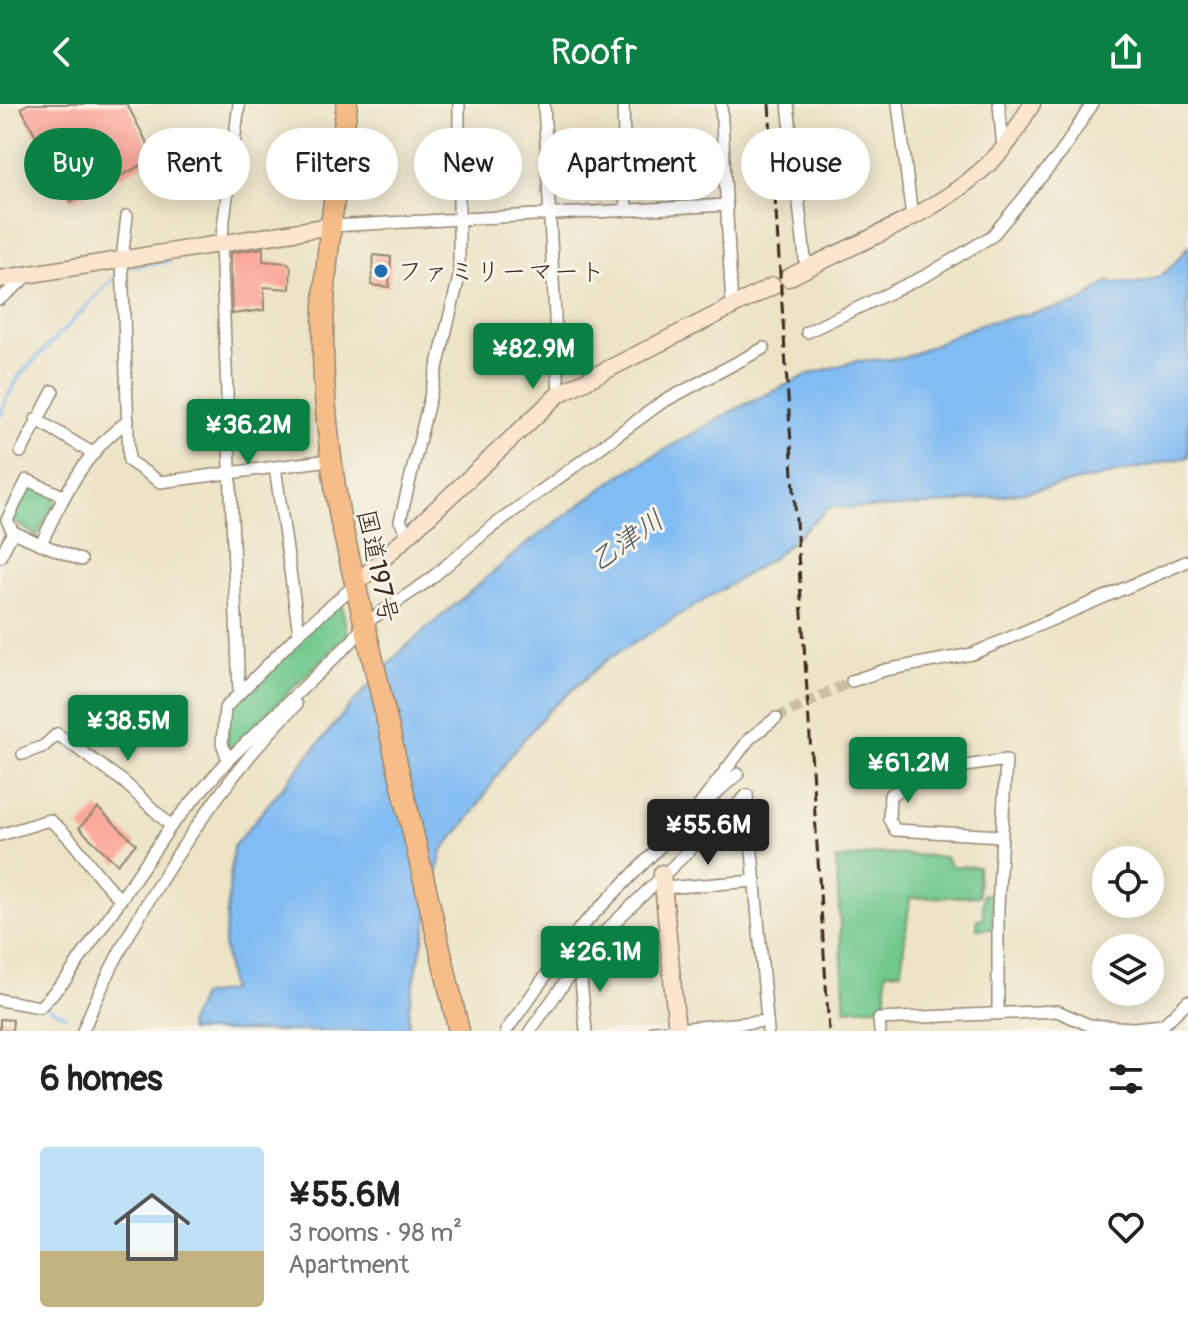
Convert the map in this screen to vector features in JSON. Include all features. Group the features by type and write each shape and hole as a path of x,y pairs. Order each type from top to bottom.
{"highway":[{"name":"国道197号","path":"347,104 331,226 323,339 330,460 355,585 459,1031"}],"street":[{"path":"239,104 221,243 239,692"},
{"path":"408,534 400,521 459,277 459,104"},
{"path":"544,104 559,394"},
{"path":"623,104 626,210"},
{"path":"721,104 732,308"},
{"path":"788,104 806,268"},
{"path":"898,104 912,217"},
{"path":"999,104 1003,149"},
{"path":"228,760 222,743 225,708 239,692 559,394 912,217 966,183 1003,149 1032,104"},
{"path":"807,332 917,280 992,236 1061,153 1092,104"},
{"path":"0,279 331,226 727,205"},
{"path":"127,216 122,259 129,461 160,482 330,460"},
{"path":"0,299 31,274"},
{"path":"0,1000 40,1007 65,981 171,826 228,760 353,640 364,624 428,581 489,529 661,403 764,348"},
{"path":"21,452 53,391"},
{"path":"36,419 94,454"},
{"path":"41,544 63,496 105,437 128,421"},
{"path":"275,467 299,633"},
{"path":"63,496 27,480 7,520 13,532 81,560"},
{"path":"1,553 13,532"},
{"path":"852,681 885,670 985,649 1188,561"},
{"path":"83,1031 115,958 163,881 220,796 304,697 316,677"},
{"path":"695,811 734,756 776,718"},
{"path":"23,754 44,746 57,734 124,782 171,826"},
{"path":"998,1014 1006,760 938,770 890,795 889,819 895,830 1002,836"},
{"path":"506,1031 579,929 695,811 738,774"},
{"path":"530,1031 579,960 663,881 747,795 768,1026 654,1031"},
{"path":"0,835 49,820 85,856 104,885 121,899"},
{"path":"663,881 755,881"},
{"path":"663,881 677,1030"},
{"path":"579,960 586,1031"},
{"path":"880,1031 879,1019 1057,1011 1089,1025 1133,1028 1163,1025 1188,1001"}],"green space":[{"path":"28,487 55,497 56,502 37,536 11,520"},
{"path":"341,598 347,635 228,752 227,708"},
{"path":"882,853 945,857 952,866 978,867 979,896 910,898 901,971 886,972 886,1006 845,1009 836,860"},
{"path":"983,894 993,894 993,929 977,929 977,919 983,919"}],"water":[{"name":"乙津川","path":"1188,246 1188,457 1055,486 965,501 875,508 830,507 773,558 608,659 547,712 510,756 471,816 442,851 409,1006 408,1031 189,1031 188,1025 201,996 230,990 224,946 233,847 349,707 403,649 520,549 619,476 732,411 809,374 857,361 904,358 980,324 1079,303 1108,282 1134,283 1154,279 1171,267"}],"building":[{"path":"28,104 127,104 139,128 138,167 122,175 122,128 32,128 21,108"},
{"path":"263,248 263,261 288,263 291,268 290,289 264,287 264,310 232,314 230,253"},
{"name":"ファミリーマート","path":"374,255 391,257 389,287 371,285"},
{"path":"98,808 136,844 117,864 79,828"},
{"path":"0,1019 13,1020 12,1031 0,1031"}],"waterway":[{"path":"131,267 169,261"},
{"path":"8,396 20,375 117,275"},
{"path":"0,416 6,399"},
{"path":"48,1008 65,1015"},
{"path":"96,1027 105,1031"}],"tunnel":[{"path":"776,718 852,681"}],"railway":[{"path":"769,104 829,1031"}],"place":[{"name":"ファミリーマート","path":"381,271"}]}
